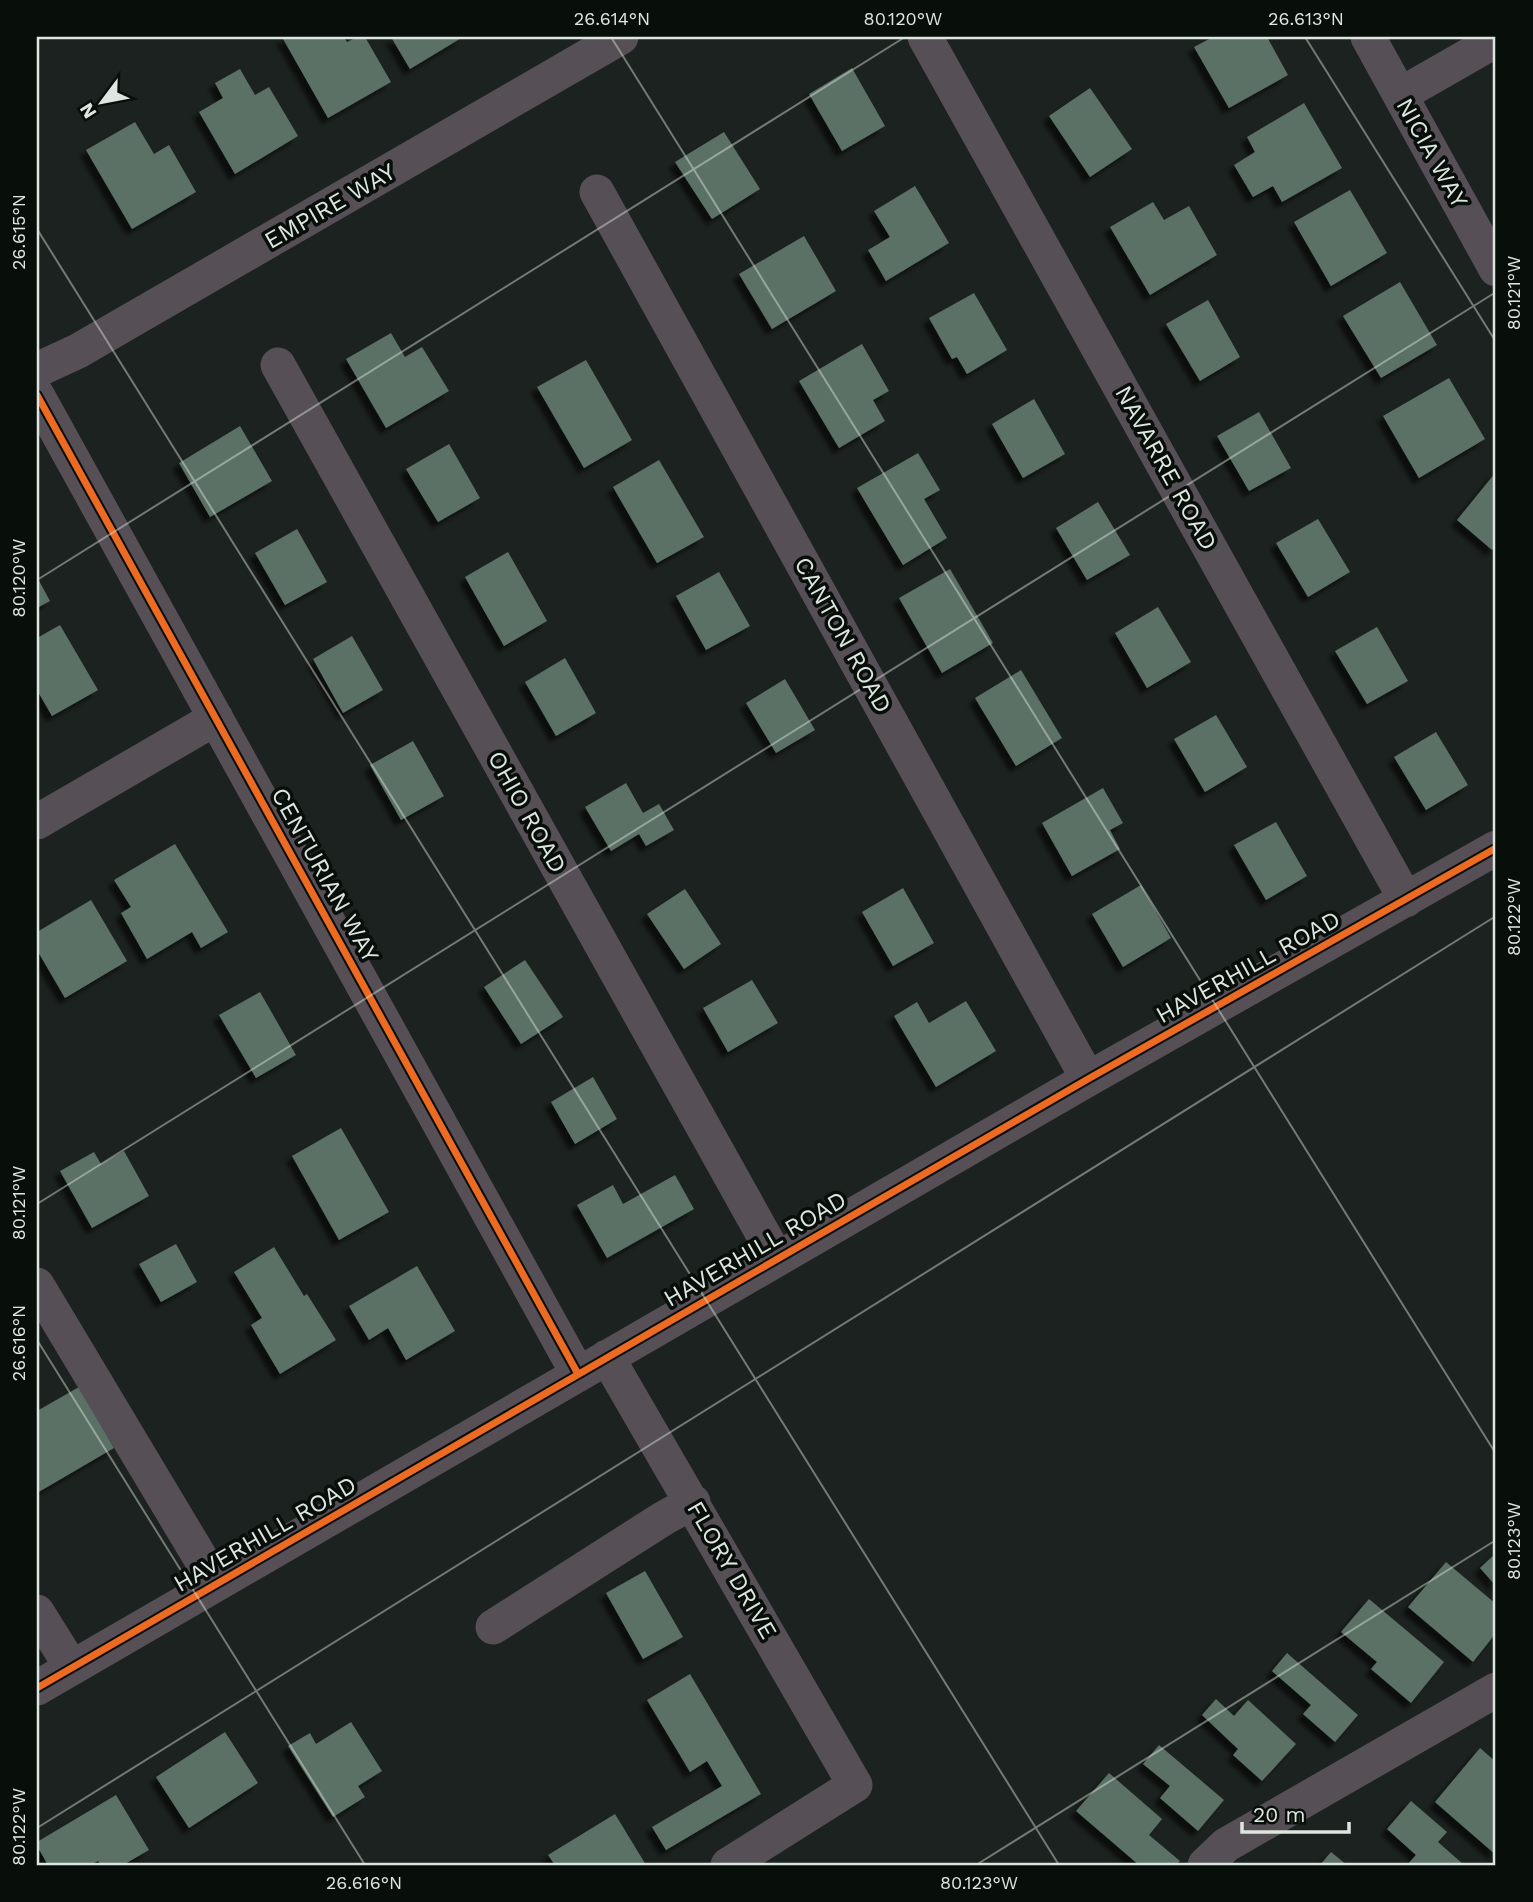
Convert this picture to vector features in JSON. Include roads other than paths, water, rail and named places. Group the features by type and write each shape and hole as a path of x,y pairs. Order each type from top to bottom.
{"street":[{"name":"EMPIRE WAY","path":"37,370 78,351 621,37"},
{"name":"NAVARRE ROAD","path":"925,37 1406,900"},
{"name":"NICIA WAY","path":"1368,37 1496,269"},
{"path":"1400,95 1496,40"},
{"name":"CANTON ROAD","path":"597,192 1088,1079"},
{"name":"OHIO ROAD","path":"278,365 777,1259"},
{"name":"CENTURIAN WAY","path":"37,395 216,718 593,1365"},
{"path":"37,822 216,718"},
{"name":"HAVERHILL ROAD","path":"37,1688 1088,1079 1496,848"},
{"path":"37,1285 216,1584"},
{"name":"FLORY DRIVE","path":"593,1365 694,1502 855,1785 728,1865"},
{"path":"494,1627 664,1518 694,1502"},
{"path":"37,1612 72,1668"},
{"path":"1205,1865 1226,1845 1496,1690"}]}
